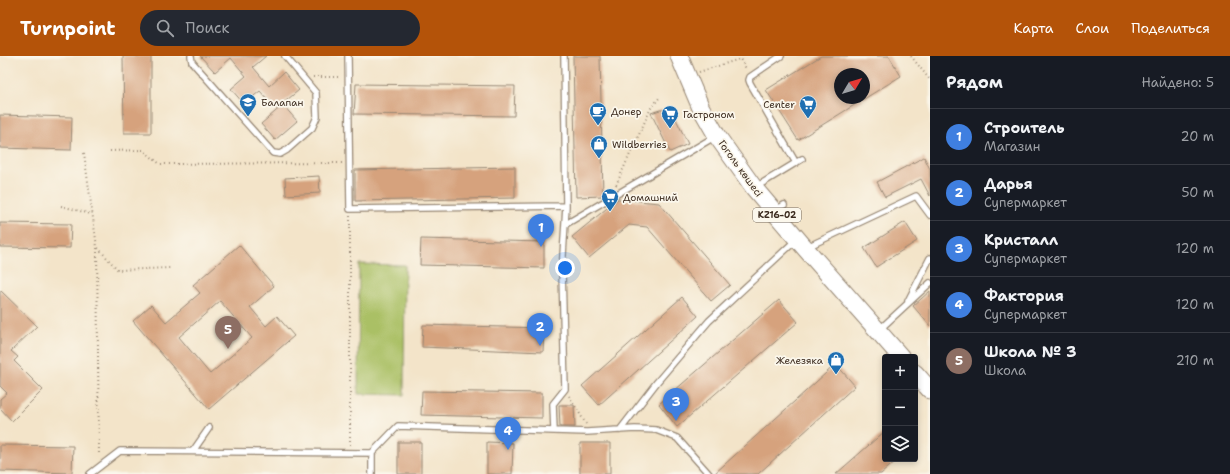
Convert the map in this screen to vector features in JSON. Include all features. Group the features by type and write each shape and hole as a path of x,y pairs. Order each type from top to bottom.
{"main road":[{"name":"Гоголь көшесі","path":"680,56 701,108 717,136 754,188 779,208 801,244 898,354"},
{"path":"918,376 930,390"}],"lane":[{"path":"191,56 192,62 272,153 280,154 287,150 312,128 317,117 316,93 285,56"},
{"path":"348,56 350,209 566,206"},
{"path":"554,431 553,404 565,389 562,272 566,224 564,56"},
{"path":"781,56 750,77 749,80 796,163"},
{"path":"566,224 717,136"},
{"path":"754,188 802,159"},
{"path":"620,430 657,382 709,322 801,244 916,196 930,215"},
{"path":"906,305 930,258"},
{"path":"878,331 930,283"},
{"path":"372,474 372,453 398,426 587,432 635,429 656,430 676,438 709,474"},
{"path":"193,452 208,428"},
{"path":"90,474 120,451 372,453"}],"path":[{"path":"911,56 930,80"},
{"path":"694,74 740,59 750,77"},
{"path":"303,77 348,77"},
{"path":"610,199 651,108 660,97"},
{"path":"110,151 143,150 160,164 349,163"},
{"path":"84,153 97,247 99,467"},
{"path":"62,206 92,214"},
{"path":"350,209 350,453"},
{"path":"97,247 118,270 170,268"},
{"path":"565,389 586,423 587,432"}],"green space":[{"path":"359,264 405,265 404,395 358,394"}],"building":[{"path":"123,56 151,56 151,133 124,133"},
{"path":"200,56 266,56 253,67 269,86 284,72 299,90 276,109 260,91 244,104 231,89 246,76 231,58 215,72"},
{"path":"573,56 600,56 603,196 576,197"},
{"name":"Center","path":"821,56 889,56 901,76 870,95 870,68 834,68 834,104 856,104 798,140 766,90"},
{"path":"356,84 515,86 514,116 354,114"},
{"path":"283,105 297,121 275,140 261,124"},
{"name":"Гастроном","path":"665,110 674,115 688,144 670,152 651,113"},
{"path":"0,115 72,117 71,150 0,148"},
{"path":"924,157 930,169 930,196 921,179 885,197 877,182"},
{"path":"515,167 515,198 355,201 355,170"},
{"path":"319,176 320,193 286,195 285,178"},
{"path":"618,199 659,203 730,285 711,301 647,227 629,225 589,258 572,237"},
{"path":"905,222 917,241 876,267 864,248"},
{"path":"0,223 71,224 70,248 0,247"},
{"path":"421,239 544,242 544,268 420,265"},
{"path":"239,245 274,286 250,307 266,326 277,316 294,336 209,409 133,321 151,305 166,322 200,293 193,285","holes":["220,301 252,338 210,374 179,337"]},
{"path":"0,290 37,326 11,351 18,357 14,361 43,390 12,421 0,408 0,399 7,393 0,386"},
{"path":"930,291 930,326 913,306"},
{"path":"682,297 698,316 599,405 582,386"},
{"path":"779,300 798,322 677,427 659,404"},
{"path":"423,325 544,328 543,352 422,347"},
{"path":"836,364 855,386 758,474 714,474"},
{"path":"422,391 542,393 542,418 421,415"},
{"path":"559,405 574,405 575,427 560,427"},
{"path":"882,434 882,462 895,462 881,474 836,474"},
{"path":"398,442 421,442 421,474 398,474"},
{"path":"487,442 513,443 512,474 487,474"},
{"path":"580,443 610,443 610,474 580,474"},
{"path":"0,445 73,446 72,473 0,471"}],"place":[{"name":"Балапан","path":"248,117"},
{"name":"Center","path":"808,119"},
{"name":"Донер","path":"598,126"},
{"name":"Гастроном","path":"670,129"},
{"name":"Wildberries","path":"599,159"},
{"name":"Домашний","path":"610,212"},
{"name":"Строитель","path":"541,247"},
{"name":"Дарья","path":"540,346"},
{"name":"Школа № 3","path":"228,349"},
{"name":"Железяка","path":"836,375"},
{"name":"Кристалл","path":"676,421"},
{"name":"Фактория","path":"508,450"}]}
